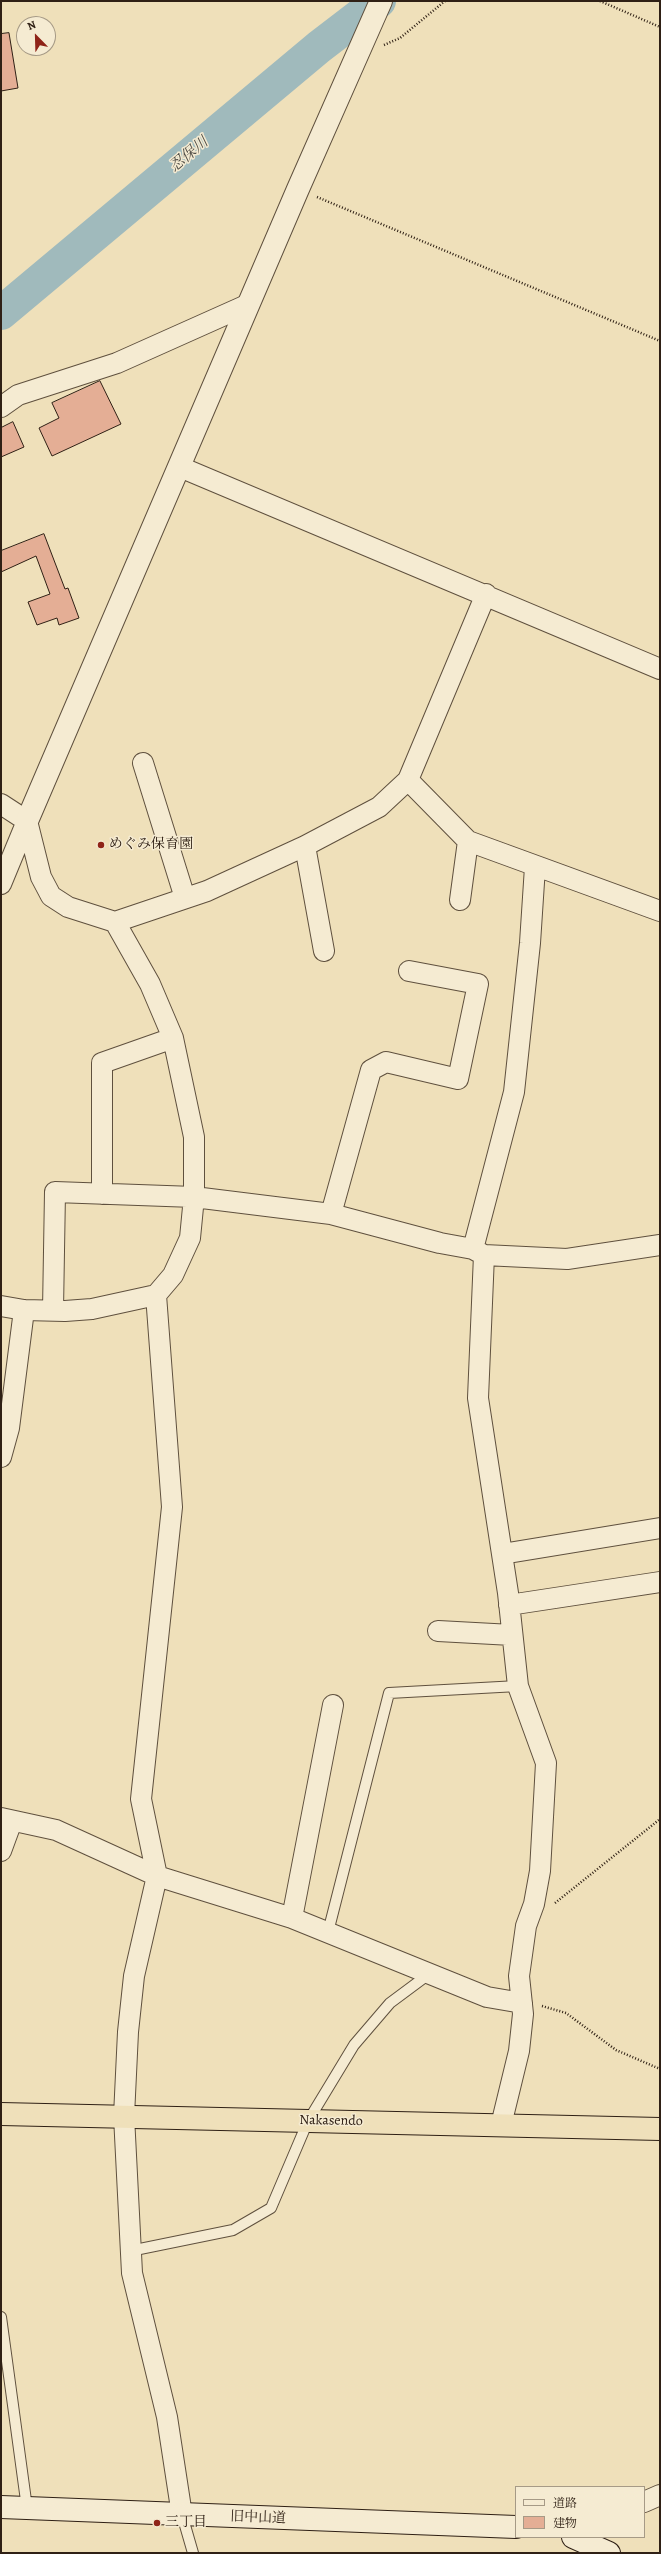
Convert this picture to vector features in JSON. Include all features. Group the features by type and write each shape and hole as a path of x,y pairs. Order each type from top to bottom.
{"highway":[{"name":"Nakasendo","path":"1,2114 660,2129"}],"street":[{"path":"1,884 27,820 180,467 298,189 381,1"},
{"path":"1,407 18,395 117,362 249,304"},
{"path":"180,467 486,594 660,669"},
{"path":"1,804 27,820 41,877 51,896 68,908 115,922 207,891 305,846 379,807 408,780 486,594"},
{"path":"143,763 185,898"},
{"path":"408,780 468,842 660,911"},
{"path":"460,900 468,842"},
{"path":"305,846 324,951"},
{"path":"501,2125 519,2051 522,2003 519,1976 526,1926 534,1904 540,1871 546,1763 518,1686 502,1554 478,1398 479,1252 514,1092 530,943 535,867"},
{"path":"1,1306 24,1310 65,1311 92,1309 156,1295 173,1275 190,1238 194,1198 194,1137 173,1038 150,984 115,922"},
{"path":"331,1214 371,1070 386,1062 458,1079 478,984 409,971"},
{"path":"102,1194 102,1063 173,1038"},
{"path":"53,1310 55,1192 194,1198 331,1214 479,1252 567,1258 660,1245"},
{"path":"156,1295 172,1507 141,1799 157,1876 134,1976 128,2032 124,2116 132,2273 167,2417 182,2515"},
{"path":"1,1456 9,1428 24,1310"},
{"path":"502,1554 660,1528"},
{"path":"509,1605 660,1582"},
{"path":"438,1631 512,1634"},
{"path":"292,1918 333,1705"},
{"path":"1,1851 6,1819 56,1830 157,1876 292,1918 487,1997 522,2003"},
{"path":"645,2502 660,2495"},
{"name":"旧中山道","path":"1,2507 182,2515 515,2526"},
{"path":"576,2538 604,2546"}],"lane":[{"path":"328,1932 389,1694 518,1686"},
{"path":"130,2251 233,2230 271,2208 308,2121 354,2045 390,2004 429,1974"},
{"path":"1,2317 27,2508"},
{"path":"182,2515 193,2553"}],"path":[{"path":"358,56 400,38 445,1"},
{"path":"600,1 660,27"},
{"path":"298,189 660,341"},
{"path":"550,1907 660,1819"},
{"path":"522,2003 538,2004 566,2013 616,2050 660,2069"}],"building":[{"path":"9,33 18,88 1,91 1,34"},
{"path":"100,381 121,424 52,456 39,428 59,418 52,403"},
{"path":"13,422 24,447 1,457 1,428"},
{"path":"44,534 65,589 68,588 79,618 59,625 57,618 37,625 28,602 50,594 36,556 1,572 1,551"}],"waterway":[{"name":"忍保川","path":"1,313 319,47 379,1"}],"place":[{"name":"めぐみ保育園","path":"101,845"},
{"name":"三丁目","path":"157,2523"}]}
